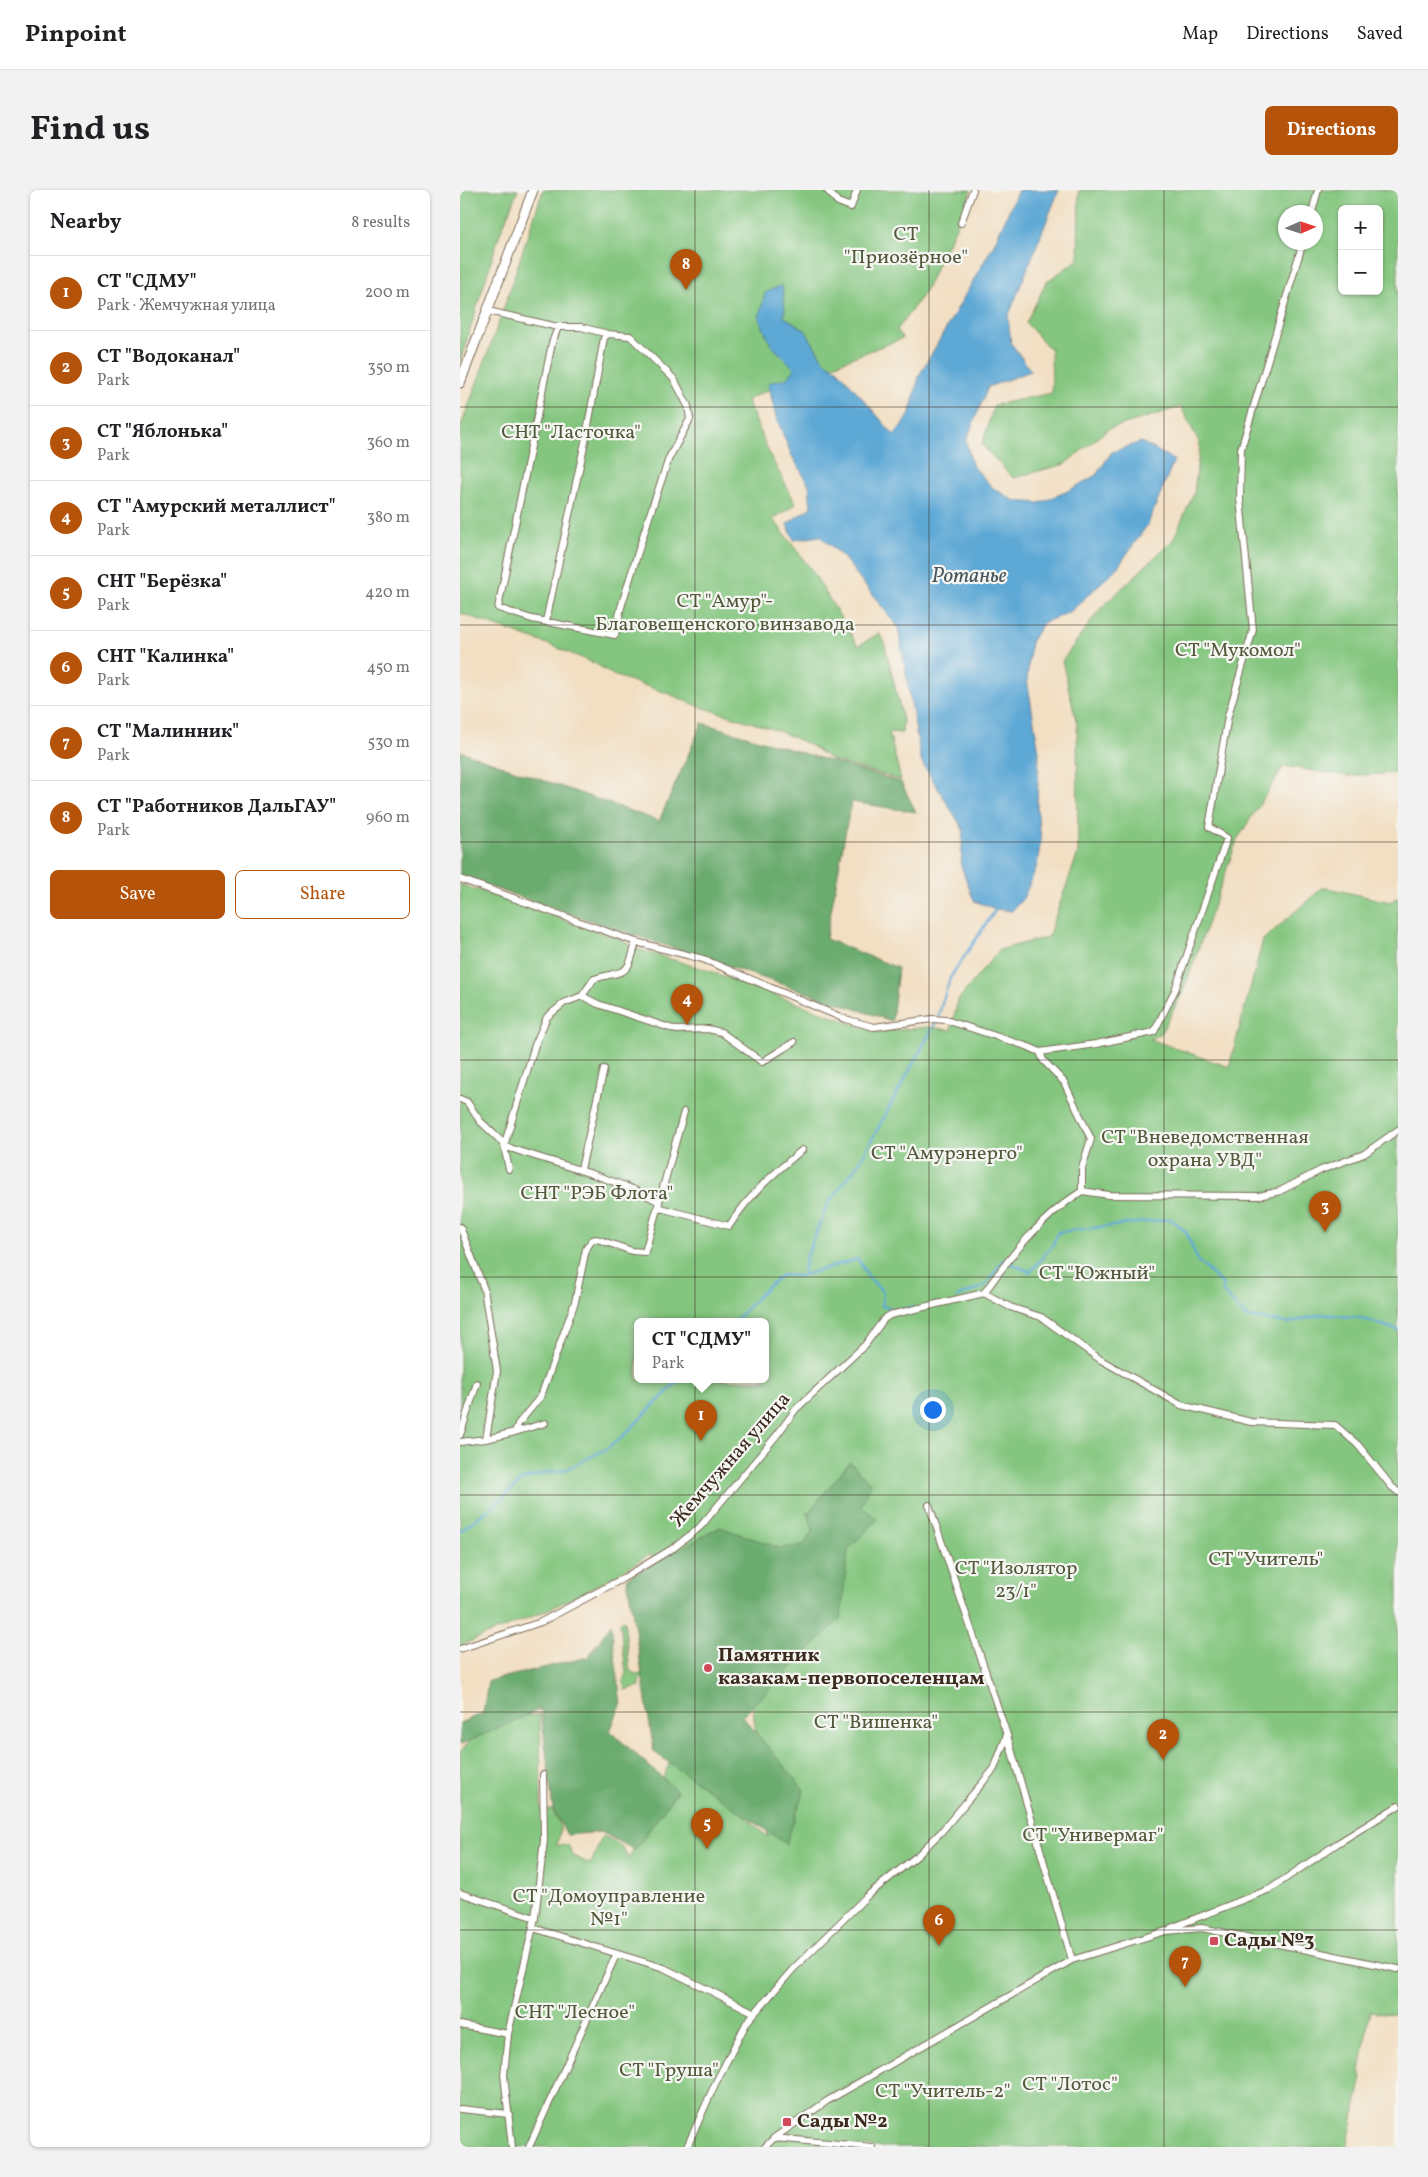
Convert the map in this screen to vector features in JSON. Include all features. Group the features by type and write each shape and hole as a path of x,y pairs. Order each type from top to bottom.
{"street":[{"path":"460,384 533,190"},
{"path":"827,190 838,202 851,207 857,190"},
{"path":"961,223 973,190"},
{"path":"1314,205 1318,190"},
{"path":"460,879 636,942 703,959 846,1019 874,1027 932,1018 981,1030 1040,1052 1096,1044 1154,1032 1175,990 1227,838 1209,827 1228,716 1253,630 1240,499 1241,448 1301,250"},
{"path":"488,311 558,327 581,327 608,334 630,336 674,379 688,406 690,419 670,458 649,517 621,607 615,635 546,621 498,608 552,343 558,327"},
{"path":"546,621 604,338 608,334"},
{"path":"504,1146 535,1045 547,1017 564,1003 582,996 594,979 624,972 630,965 636,942"},
{"path":"582,996 598,1004 676,1030 708,1029 721,1032 762,1062 794,1042"},
{"path":"1040,1052 1043,1060 1064,1082 1091,1139 1082,1168 1082,1191"},
{"path":"581,1169 604,1069"},
{"path":"460,1099 467,1102 480,1121 501,1140 509,1169"},
{"path":"515,1432 518,1424 541,1396 575,1302 586,1249 592,1240 597,1239 632,1251 645,1252 684,1112"},
{"path":"1398,1130 1364,1154 1321,1170 1280,1191 1259,1196 1109,1195 1082,1191 1052,1211 1032,1230 984,1293 1010,1306 1041,1317 1101,1360 1181,1406 1251,1422 1335,1425 1358,1445 1398,1492"},
{"path":"504,1146 581,1169 631,1188 658,1202 660,1208 729,1226 745,1202 765,1181 802,1150"},
{"path":"460,1228 484,1289 497,1371 486,1439"},
{"name":"Жемчужная улица","path":"460,1649 541,1622 622,1579 675,1547 700,1527 796,1409 865,1345 884,1319 890,1315 984,1293"},
{"path":"460,1435 477,1383"},
{"path":"460,1442 486,1439 545,1423"},
{"path":"929,1505 1008,1735 1072,1960"},
{"path":"687,2147 715,2084 747,2022 793,1969 868,1895 917,1856 941,1832 994,1769 1008,1735"},
{"path":"512,2147 504,2075 508,2034 535,1918 544,1840 543,1775"},
{"path":"765,2147 774,2138 827,2102 1072,1960 1166,1930 1270,1889 1338,1843 1398,1806"},
{"path":"460,1893 535,1918"},
{"path":"533,1928 616,1955 664,1968 755,2013"},
{"path":"1166,1930 1202,1928 1398,1969"},
{"path":"529,2147 616,1955"},
{"path":"460,2025 508,2034"},
{"path":"460,2109 509,2114"},
{"path":"774,2138 872,2147"}],"green space":[{"path":"460,190 518,190 499,236 460,362"},
{"path":"543,190 971,190 966,206 924,293 897,330 903,338 747,400 770,455 796,504 773,519 813,572 858,646 879,633 884,642 903,720 902,733 889,732 901,780 832,760 808,744 779,731 698,706 667,693 613,675 596,664 553,646 460,613 460,429 500,319"},
{"path":"1079,190 1398,190 1398,773 1348,776 1284,766 1237,840 1183,992 1161,1033 1150,1039 1229,1067 1263,940 1323,887 1390,902 1398,897 1398,2015 1370,2011 1360,2071 1362,2077 1347,2147 460,2147 460,1752 490,1721 540,1714 541,1810 552,1810 559,1823 560,1834 556,1845 568,1845 573,1856 591,1864 602,1836 618,1844 629,1859 674,1752 768,1837 753,1709 650,1554 604,1582 572,1598 460,1646 460,884 620,939 637,949 707,970 875,1032 928,1027 951,1030 958,1000 999,950 1048,937 1078,853 1077,724 1062,661 1100,609 1173,540 1194,493 1200,444 1181,407 1108,429 1065,464 1013,478 982,445 994,405 1052,393 1051,350 1026,323 1047,281 1078,260"},
{"path":"702,723 901,782 916,812 851,802 826,939 898,968 892,1021 460,877 460,751 659,821"},
{"path":"850,1462 871,1484 861,1507 878,1519 848,1550 841,1618 742,1716 804,1790 786,1844 654,1752 627,1578 720,1527 779,1548 804,1545 813,1530 808,1513"},
{"path":"624,1620 630,1671 638,1675 684,1651 684,1656 639,1679 640,1686 625,1690 623,1681 626,1673 620,1622"},
{"path":"611,1624 621,1704 610,1731 677,1791 635,1850 601,1832 567,1835 553,1810 541,1709 460,1745 460,1723 483,1713 488,1681 588,1657"}],"water":[{"name":"Ротанье","path":"1018,190 1059,190 1008,317 1011,343 1031,371 988,387 966,441 972,465 993,488 1015,501 1040,503 1070,490 1096,475 1112,452 1141,442 1174,460 1148,524 1117,568 1070,612 1043,623 1031,642 1027,679 1039,752 1037,808 1041,839 1037,866 1024,897 1012,911 996,909 974,901 961,866 963,829 921,761 898,627 843,557 820,536 794,540 787,524 811,507 809,485 791,454 776,417 768,383 788,378 795,369 771,345 759,318 765,293 782,285 785,310 783,316 805,330 823,360 838,370 894,435 909,416 919,376 994,244"}],"waterway":[{"path":"803,1274 806,1258 827,1205 859,1163 937,1020 950,978 996,909"},
{"path":"957,1297 985,1286 1003,1260 1030,1272 1052,1246 1058,1232 1171,1219 1186,1232 1198,1261 1223,1285 1223,1292 1246,1317 1289,1323 1322,1314 1360,1318 1398,1330"},
{"path":"738,1318 767,1287 782,1275 800,1276 858,1259 869,1278 883,1292 882,1306 898,1310 912,1307"},
{"path":"460,1531 497,1503 522,1480 545,1473 565,1470 606,1449 622,1437 676,1383"}],"place":[{"name":"СТ \"Работников ДальГАУ\"","path":"686,290"},
{"name":"СТ \"Амурский металлист\"","path":"687,1025"},
{"name":"СТ \"Яблонька\"","path":"1325,1232"},
{"name":"СТ \"СДМУ\"","path":"701,1441"},
{"name":"Памятник казакам-первопоселенцам","path":"708,1668"},
{"name":"СТ \"Водоканал\"","path":"1163,1760"},
{"name":"СНТ \"Берёзка\"","path":"707,1849"},
{"name":"Сады №3","path":"1214,1941"},
{"name":"СНТ \"Калинка\"","path":"939,1946"},
{"name":"СТ \"Малинник\"","path":"1185,1987"},
{"name":"Сады №2","path":"787,2122"}],"park label":[{"name":"СТ \"Приозёрное\"","path":"906,246"},
{"name":"СНТ \"Ласточка\"","path":"571,433"},
{"name":"СТ \"Амур\"- Благовещенского винзавода","path":"725,614"},
{"name":"СТ \"Мукомол\"","path":"1238,651"},
{"name":"СТ \"Вневедомственная охрана УВД\"","path":"1205,1150"},
{"name":"СТ \"Амурэнерго\"","path":"947,1154"},
{"name":"СНТ \"РЭБ Флота\"","path":"597,1194"},
{"name":"СТ \"Южный\"","path":"1097,1274"},
{"name":"СТ \"Учитель\"","path":"1266,1560"},
{"name":"СТ \"Изолятор 23/1\"","path":"1016,1580"},
{"name":"СТ \"Вишенка\"","path":"876,1723"},
{"name":"СТ \"Универмаг\"","path":"1093,1836"},
{"name":"СТ \"Домоуправление №1\"","path":"609,1908"},
{"name":"СНТ \"Лесное\"","path":"575,2013"},
{"name":"СТ \"Груша\"","path":"669,2071"},
{"name":"СТ \"Лотос\"","path":"1070,2085"},
{"name":"СТ \"Учитель-2\"","path":"943,2092"}]}
